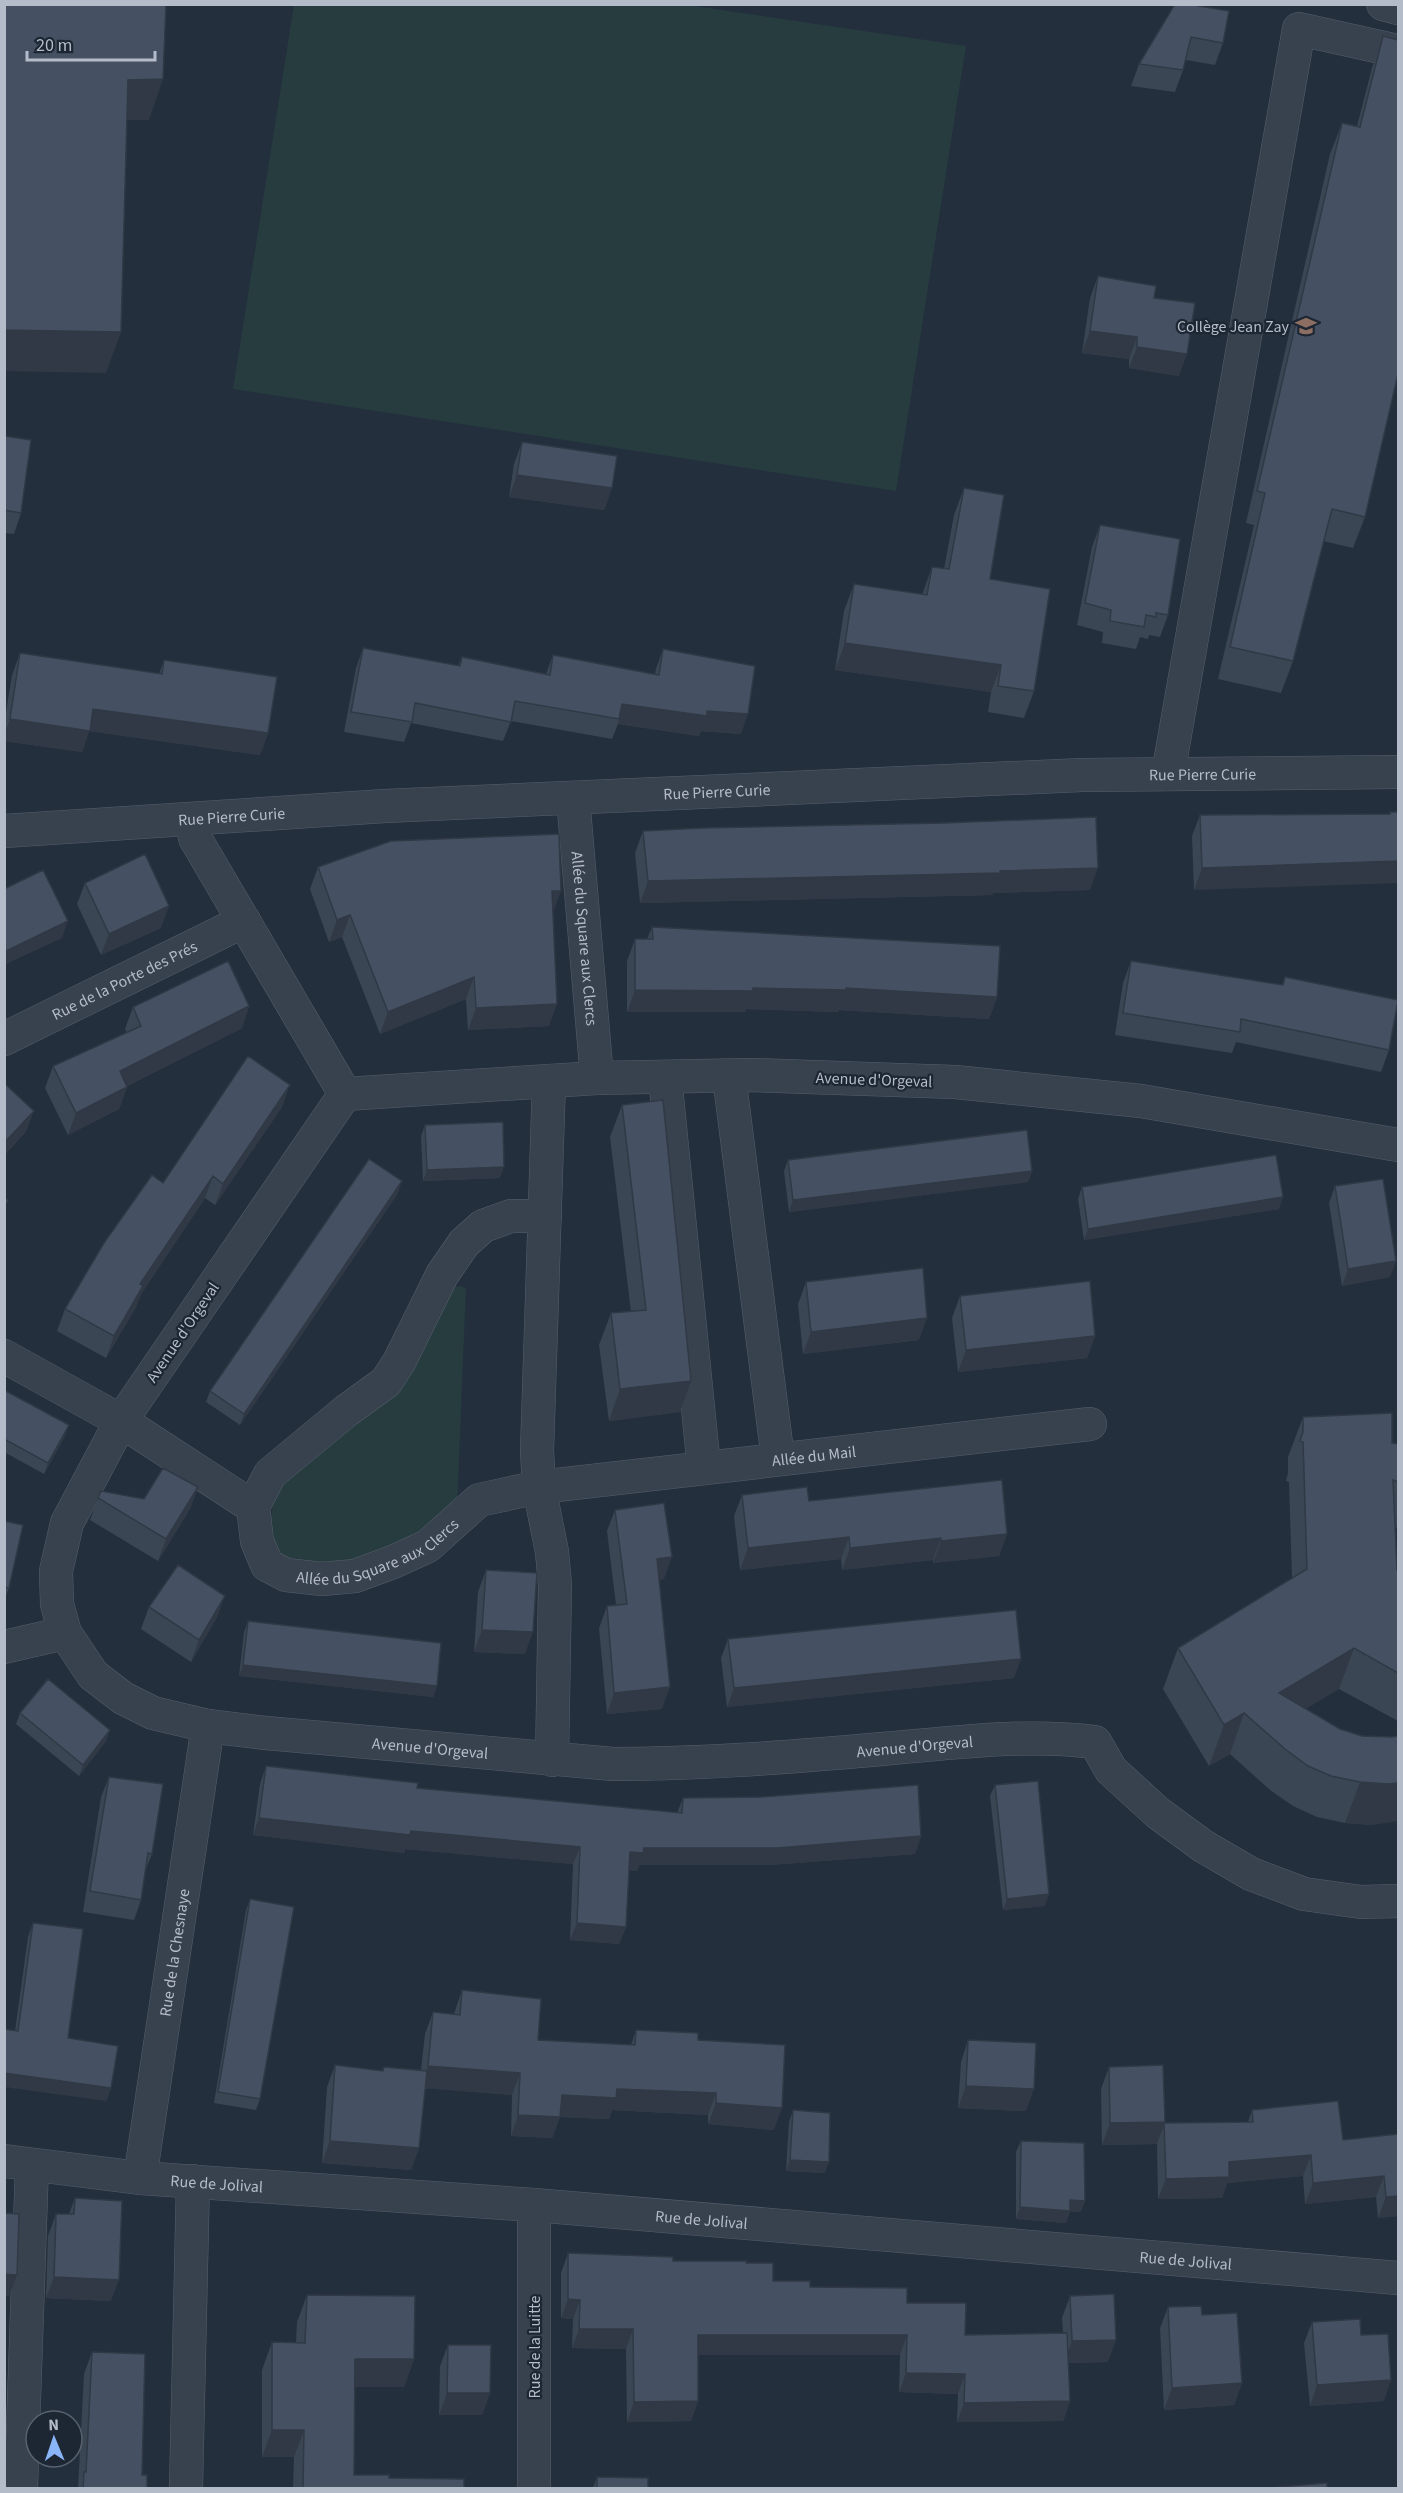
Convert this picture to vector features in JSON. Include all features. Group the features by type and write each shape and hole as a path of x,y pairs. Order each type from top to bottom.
{"street":[{"path":"1383,4 1398,8"},
{"path":"1168,774 1299,29 1398,51"},
{"name":"Rue Pierre Curie","path":"4,831 385,806 1082,775 1398,772"},
{"name":"Allée du Square aux Clercs","path":"573,798 597,1078"},
{"path":"192,819 195,838 345,1094"},
{"name":"Rue de la Porte des Prés","path":"4,1039 244,921"},
{"path":"729,1076 778,1460"},
{"name":"Avenue d'Orgeval","path":"1398,1145 1141,1101 955,1082 729,1076 597,1078 345,1094 121,1421 67,1523 56,1571 57,1605 65,1633 93,1675 123,1698 153,1713 208,1726 613,1764 767,1759 1020,1737 1095,1742 1112,1770 1158,1813 1203,1846 1251,1874 1304,1894 1361,1902 1398,1901"},
{"path":"665,1077 704,1468"},
{"path":"549,1081 537,1451 539,1487 552,1552 555,1585 552,1760"},
{"path":"4,1356 121,1421 253,1507 270,1474 346,1411 386,1382 399,1362 442,1275 464,1243 483,1226 511,1216 545,1216"},
{"name":"Allée du Mail","path":"539,1487 1090,1424"},
{"name":"Allée du Square aux Clercs","path":"253,1507 257,1541 267,1565 286,1575 322,1579 355,1576 393,1562 428,1546 480,1500 539,1487"},
{"path":"4,1647 65,1633"},
{"name":"Rue de la Chesnaye","path":"140,2178 208,1726"},
{"path":"18,2163 21,2488"},
{"name":"Rue de Jolival","path":"18,2163 140,2178 534,2205 1398,2278"},
{"path":"186,2488 193,2181"},
{"name":"Rue de la Luitte","path":"534,2205 534,2488"}],"green space":[{"path":"294,5 688,5 966,46 896,491 233,389"},
{"path":"461,1286 466,1289 457,1507 421,1538 346,1567 281,1564 271,1536 276,1489 452,1287"}],"building":[{"path":"4,4 166,4 163,79 128,80 121,332 4,330"},
{"path":"1175,4 1199,4 1198,6 1229,11 1223,43 1191,37 1183,70 1139,64"},
{"path":"1383,36 1398,40 1398,374 1365,517 1332,509 1293,661 1230,647 1265,493 1257,491 1342,123 1360,127"},
{"path":"1098,276 1156,286 1154,298 1195,303 1187,354 1137,347 1137,337 1090,331"},
{"path":"4,436 31,440 21,513 4,510"},
{"path":"522,442 617,456 612,488 517,475"},
{"path":"964,488 1004,495 990,579 1050,589 1034,691 998,686 1001,665 845,643 854,584 927,595 932,567 949,569"},
{"path":"1100,525 1180,539 1168,615 1156,613 1156,617 1146,615 1144,627 1110,621 1111,610 1085,603"},
{"path":"363,648 460,666 462,657 550,675 553,655 659,675 663,649 755,666 748,714 707,711 707,716 622,704 619,719 515,701 511,722 415,703 412,722 351,712"},
{"path":"20,653 162,674 164,660 277,677 268,733 93,709 90,731 10,719"},
{"path":"1390,812 1398,812 1398,861 1202,868 1200,815 1390,814"},
{"path":"1096,817 1098,868 1000,871 1000,873 648,881 643,831 943,823"},
{"path":"559,834 561,891 552,891 557,1004 476,1008 474,977 388,1012 350,915 337,920 318,867 391,841"},
{"path":"145,854 169,906 109,934 85,883"},
{"path":"43,870 68,921 4,952 4,889"},
{"path":"652,927 1000,946 997,997 846,988 846,990 753,988 753,991 635,990 635,939 653,939"},
{"path":"228,961 249,1006 120,1071 127,1087 76,1113 53,1066 141,1026 133,1007"},
{"path":"1131,961 1283,985 1285,977 1398,1000 1389,1050 1241,1019 1240,1032 1123,1013"},
{"path":"248,1056 290,1085 223,1184 213,1176 140,1284 143,1286 114,1336 65,1309 104,1243 152,1175 163,1183"},
{"path":"4,1083 34,1111 4,1143"},
{"path":"663,1100 691,1381 620,1389 611,1313 646,1310 622,1105"},
{"path":"503,1122 504,1167 427,1170 425,1125"},
{"path":"1027,1130 1032,1171 793,1200 788,1160"},
{"path":"1276,1155 1283,1197 1088,1229 1082,1187"},
{"path":"369,1159 402,1181 244,1414 210,1391"},
{"path":"1383,1179 1396,1261 1348,1269 1335,1186"},
{"path":"923,1268 927,1318 811,1332 806,1282"},
{"path":"1090,1281 1095,1336 966,1350 960,1296"},
{"path":"4,1390 69,1425 48,1463 4,1439"},
{"path":"1392,1413 1392,1443 1398,1444 1398,1482 1393,1480 1398,1571 1398,1673 1354,1648 1279,1693 1340,1729 1362,1736 1398,1736 1398,1783 1387,1784 1360,1782 1331,1776 1308,1766 1244,1713 1224,1725 1178,1648 1307,1569 1303,1442 1300,1441 1303,1432 1303,1417"},
{"path":"163,1468 198,1487 166,1539 98,1498 101,1491 144,1499"},
{"path":"1002,1480 1007,1534 941,1541 941,1538 850,1548 849,1537 748,1548 742,1495 807,1487 809,1501"},
{"path":"664,1503 672,1557 657,1559 670,1687 614,1693 607,1606 627,1604 615,1510"},
{"path":"4,1521 23,1525 9,1588 4,1587"},
{"path":"178,1565 225,1596 199,1640 149,1607"},
{"path":"486,1570 537,1573 533,1632 482,1630"},
{"path":"1016,1610 1021,1659 734,1688 728,1639"},
{"path":"248,1621 441,1643 437,1686 243,1665"},
{"path":"48,1679 110,1730 83,1765 20,1713"},
{"path":"266,1766 418,1783 417,1788 682,1813 683,1798 761,1797 918,1785 921,1836 777,1848 644,1848 643,1853 630,1852 626,1927 577,1923 580,1847 411,1831 410,1835 259,1818"},
{"path":"109,1777 163,1784 152,1854 148,1853 141,1900 90,1891"},
{"path":"1038,1781 1049,1894 1007,1899 995,1785"},
{"path":"250,1899 294,1907 260,2099 218,2092"},
{"path":"33,1923 83,1929 68,2038 118,2046 111,2088 4,2073 4,2029 18,2031"},
{"path":"462,1990 541,1999 538,2040 635,2045 636,2030 698,2033 698,2040 785,2045 782,2108 716,2103 716,2093 617,2089 616,2098 562,2095 560,2117 518,2115 520,2073 428,2066 433,2012 460,2015"},
{"path":"968,2040 1036,2043 1034,2089 966,2086"},
{"path":"335,2065 383,2071 384,2067 427,2071 419,2148 330,2141"},
{"path":"1163,2065 1165,2122 1110,2123 1109,2067"},
{"path":"1338,2101 1343,2140 1398,2134 1398,2196 1386,2197 1384,2176 1313,2183 1311,2155 1229,2162 1229,2177 1166,2179 1164,2123 1253,2122 1252,2110"},
{"path":"793,2110 830,2113 829,2162 790,2160"},
{"path":"1021,2141 1084,2143 1085,2201 1070,2200 1070,2211 1020,2207"},
{"path":"75,2198 122,2201 119,2280 54,2277 56,2214 74,2214"},
{"path":"4,2213 19,2214 17,2275 4,2274"},
{"path":"568,2253 673,2257 673,2261 773,2263 773,2281 810,2281 810,2287 907,2288 907,2303 966,2303 965,2335 1067,2333 1070,2401 964,2403 965,2374 906,2373 907,2335 698,2335 698,2401 634,2402 633,2329 579,2329 580,2300 568,2299"},
{"path":"1114,2294 1116,2340 1072,2341 1070,2296"},
{"path":"307,2295 415,2296 414,2359 355,2359 354,2475 464,2479 464,2488 303,2488 304,2430 272,2430 272,2342 305,2343"},
{"path":"1201,2306 1202,2315 1237,2313 1242,2383 1172,2388 1168,2307"},
{"path":"1360,2319 1361,2335 1388,2334 1391,2380 1317,2385 1312,2322"},
{"path":"448,2345 491,2345 490,2393 447,2393"},
{"path":"92,2352 145,2354 142,2475 147,2475 147,2488 83,2488 84,2472 86,2472"},
{"path":"597,2477 648,2478 648,2488 597,2488"},
{"path":"1327,2483 1327,2488 1267,2488"}],"place":[{"name":"Collège Jean Zay","path":"1306,326"}]}
